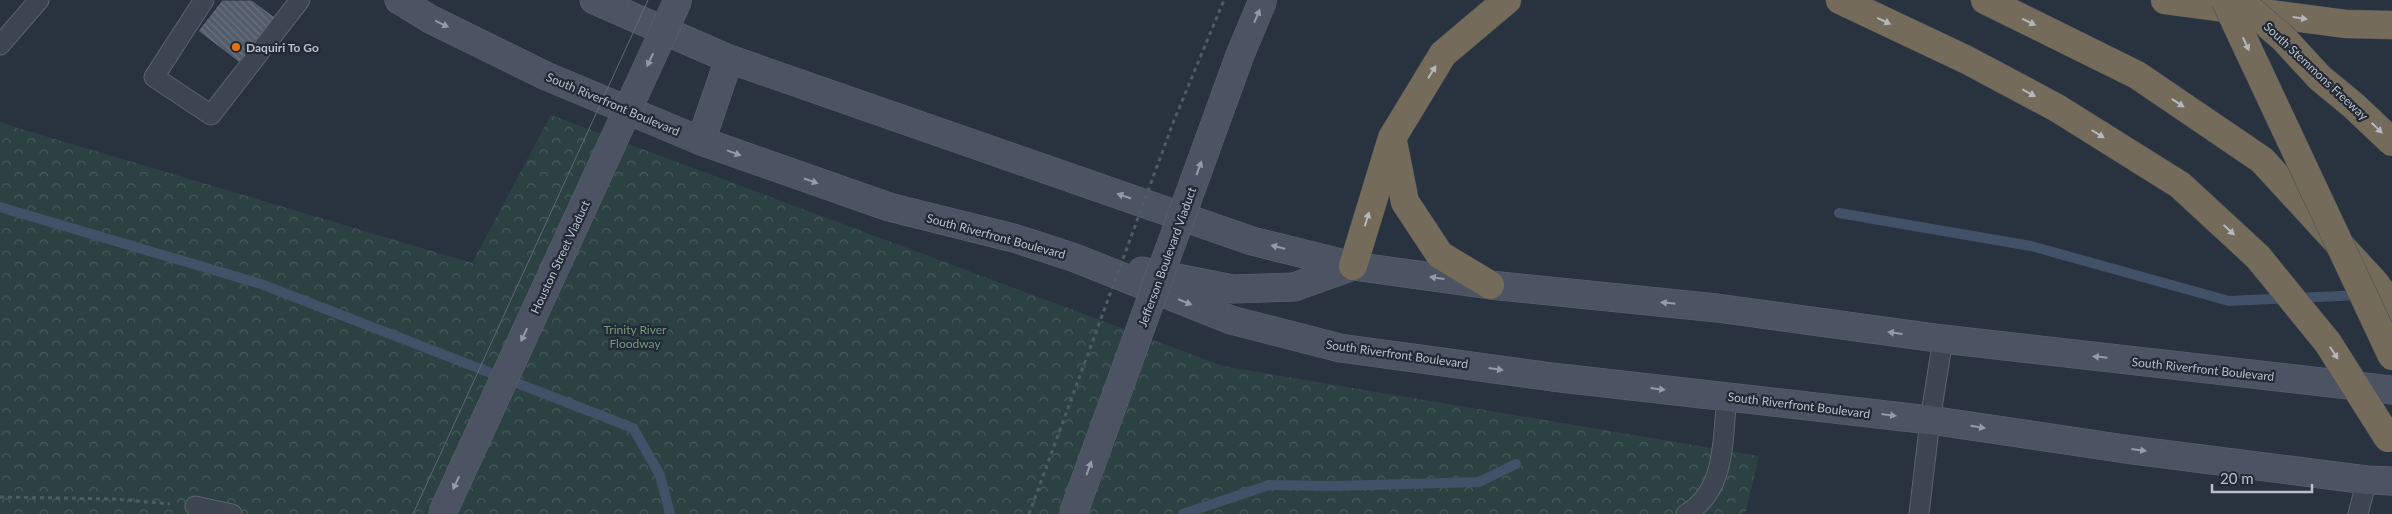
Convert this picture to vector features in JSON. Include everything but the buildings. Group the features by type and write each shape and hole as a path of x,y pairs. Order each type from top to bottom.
{"highway":[{"path":"1353,266 1392,138 1444,54 1507,0"},
{"path":"1840,0 1967,60 2057,108 2180,185 2258,257 2328,343 2392,446"},
{"path":"1985,0 2137,75 2262,160 2376,283 2392,307"},
{"path":"2165,0 2346,24 2392,25"},
{"path":"2225,0 2392,356"},
{"name":"South Stemmons Freeway","path":"2239,0 2283,38 2320,78 2354,106 2392,142"},
{"path":"1392,138 1405,202 1430,240 1440,255 1490,286"}],"main road":[{"name":"South Riverfront Boulevard","path":"399,0 430,19 546,76 701,141 889,207 1017,239 1074,258 1231,320 1340,348 1552,376 1930,420 2132,450 2380,480"},
{"name":"South Riverfront Boulevard","path":"594,0 729,59 1252,241 1353,266 1490,286 1717,308 1943,339 2392,390"},
{"name":"Houston Street Viaduct","path":"442,514 678,0"},
{"name":"Jefferson Boulevard Viaduct","path":"1072,514 1240,55 1263,0"},
{"path":"701,141 729,59"},
{"path":"1074,258 1232,289 1294,287 1353,266"},
{"path":"2380,480 2392,462"}],"lane":[{"path":"0,45 39,0"},
{"path":"204,0 154,76 211,115 300,0"},
{"path":"1919,514 1930,420 1943,339"},
{"path":"1686,514 1699,506 1713,487 1719,469 1727,396"},
{"path":"2358,514 2380,480"},
{"path":"196,506 232,514"}],"path":[{"path":"1030,514 1173,123 1224,0"},
{"path":"0,497 114,499 196,506"}],"green space":[{"name":"Trinity River Floodway","path":"551,115 1223,366 1759,456 1746,511 1741,514 0,514 0,121 11,126 472,263"}],"waterway":[{"path":"0,207 261,284 633,428 660,475 670,514"},
{"path":"1839,213 2031,246 2229,301 2361,295"},
{"path":"1183,514 1269,485 1333,486 1479,482 1516,464"}],"tram line":[{"path":"413,514 648,0"}],"place":[{"name":"Daquiri To Go","path":"236,47"}]}
